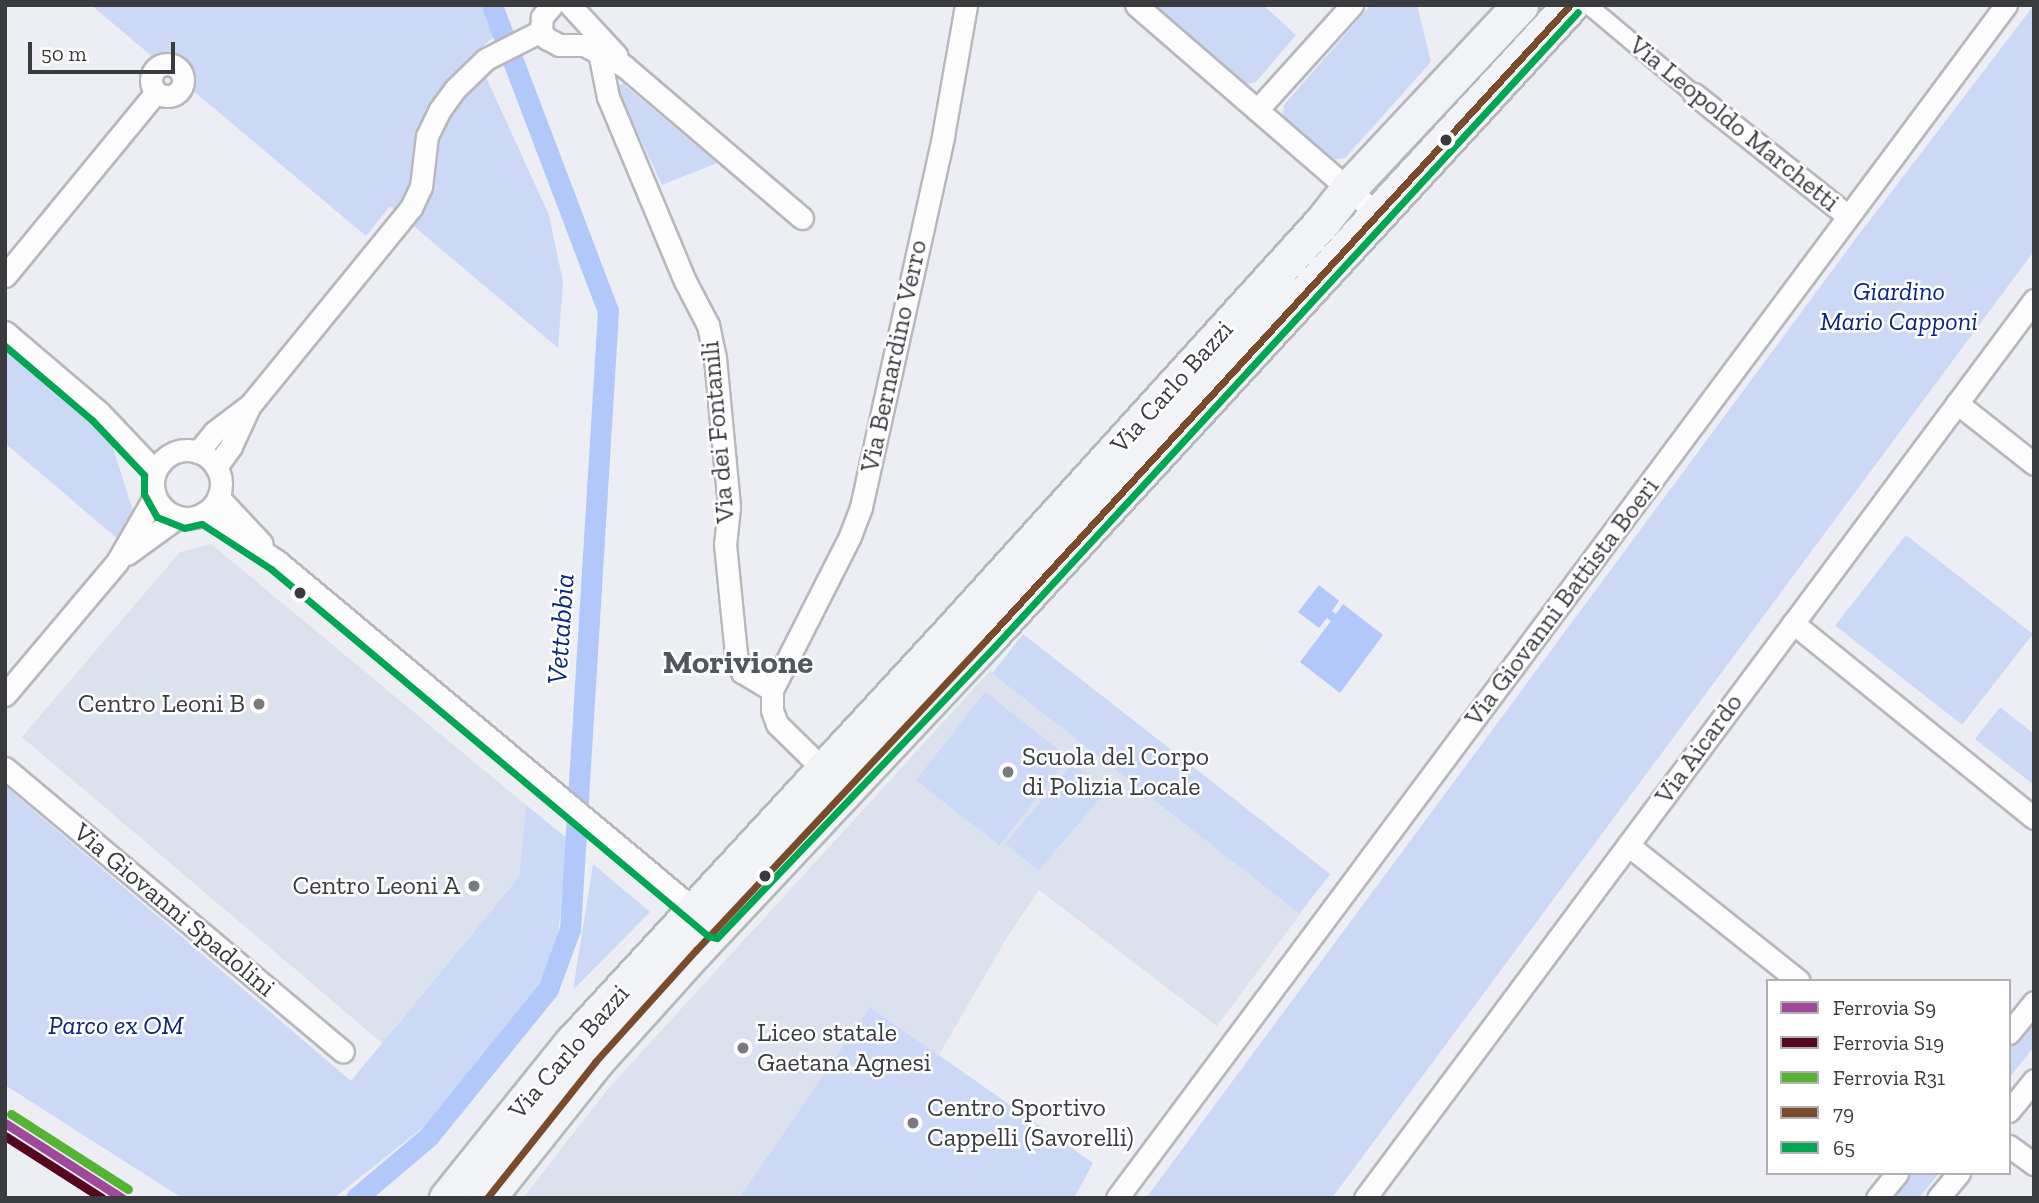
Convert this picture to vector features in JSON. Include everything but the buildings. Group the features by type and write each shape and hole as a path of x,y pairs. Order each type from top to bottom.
{"main road":[{"name":"Via Carlo Bazzi","path":"447,1198 571,1044 705,919 834,779 1348,189 1520,5"},
{"name":"Via Carlo Bazzi","path":"834,779 987,639 1570,5"},
{"name":"Via Carlo Bazzi","path":"487,1198 705,919"}],"street":[{"name":"Via Bernardino Verro","path":"772,691 850,536 861,507 943,136 966,5"},
{"path":"1136,5 1377,214"},
{"path":"1257,110 1352,5"},
{"name":"Via Leopoldo Marchetti","path":"1588,5 1694,94 1849,216"},
{"name":"Via Giovanni Battista Boeri","path":"1117,1198 2007,5"},
{"path":"198,452 214,432 251,404 411,208 421,187 427,136 439,111 455,89 486,59 537,33 541,17 551,6"},
{"path":"567,44 577,36 575,12"},
{"path":"575,12 608,43 624,66"},
{"path":"537,33 552,42 584,45 624,66 802,218"},
{"name":"Via dei Fontanili","path":"599,52 608,97 685,281 708,325 715,358 729,507 725,544 736,655 742,672 772,691"},
{"path":"5,276 156,92"},
{"name":"Via Aicardo","path":"1365,1198 2034,300"},
{"path":"5,332 99,412 155,471"},
{"path":"1957,403 2034,464"},
{"path":"216,467 240,429 251,404"},
{"path":"99,412 143,440 172,453 198,452 216,467 221,481 211,505 190,518 178,517 164,509 155,496"},
{"path":"5,695 117,562 155,496 155,471 172,453"},
{"path":"211,505 705,919"},
{"path":"117,562 178,517"},
{"path":"1793,623 2034,818"},
{"path":"772,691 772,710 777,724 834,779"},
{"name":"Via Giovanni Spadolini","path":"5,768 343,1052"},
{"path":"1628,845 1796,979"},
{"path":"2011,1031 2034,1002"},
{"path":"2011,1109 2034,1080"},
{"path":"2011,1147 2034,1164"},
{"path":"1877,1198 1895,1175"},
{"path":"1938,1198 1957,1175"}],"shaded area":[{"path":"211,544 526,805 519,877 382,1043 22,737 180,552"},
{"name":"Scuola del Corpo di Polizia Locale","path":"990,671 1301,913 1217,1026 1039,890 1006,939 939,1055 870,1007 739,1198 523,1198 608,1089"}],"green space":[{"path":"91,5 481,5 496,35 475,53 549,215 563,282 558,348 390,206 366,236"},
{"path":"1156,5 1263,5 1296,35 1256,82 1246,84"},
{"path":"1371,5 1417,5 1431,62 1345,158 1331,160 1283,117 1284,105"},
{"name":"Giardino Mario Capponi","path":"2034,5 2034,251 1332,1198 1146,1198 1857,237"},
{"path":"623,84 717,163 662,185 616,86"},
{"path":"5,347 109,435 135,517 119,540 5,443"},
{"path":"1906,535 2033,634 1962,725 1835,626"},
{"path":"1023,634 1330,874 1300,914 992,673"},
{"path":"985,692 1069,757 1000,846 916,780"},
{"path":"2000,707 2034,734 2034,785 1975,739"},
{"path":"1073,763 1106,791 1038,871 1006,843"},
{"name":"Parco ex OM","path":"5,786 351,1081 519,877 526,805 568,839 557,945 535,991 431,1121 334,1198 182,1198 5,1085"},
{"path":"593,864 650,912 573,990"},
{"name":"Centro Sportivo Cappelli (Savorelli)","path":"870,1007 1093,1163 1074,1198 739,1198"},
{"path":"2034,1015 2034,1047 2011,1076 2011,1044"},
{"path":"1909,1175 1937,1175 1919,1198 1892,1198"}],"water":[{"path":"1319,585 1339,601 1332,611 1336,614 1343,604 1383,635 1340,693 1300,662 1331,621 1327,618 1319,628 1298,612"}],"waterway":[{"name":"Vettabbia","path":"356,1198 429,1136 548,989 570,929 608,311 492,5"}],"rail line":[{"name":"R31","path":"11,1114 128,1189"},
{"name":"S9","path":"5,1123 122,1198"},
{"name":"S19","path":"5,1136 102,1198"}],"transit line":[{"name":"79","path":"487,1198 595,1062 696,950 987,639 1570,5"},
{"name":"65","path":"5,346 92,420 144,475 144,494 157,517 184,528 202,524 271,569 708,936 717,938 995,646 1578,12"}],"place":[{"name":"Centro Leoni B","path":"259,704"},
{"name":"Scuola del Corpo di Polizia Locale","path":"1008,772"},
{"name":"Centro Leoni A","path":"474,886"},
{"name":"Liceo statale Gaetana Agnesi","path":"743,1048"},
{"name":"Centro Sportivo Cappelli (Savorelli)","path":"913,1123"}],"district":[{"name":"Morivione","path":"738,662"}]}
